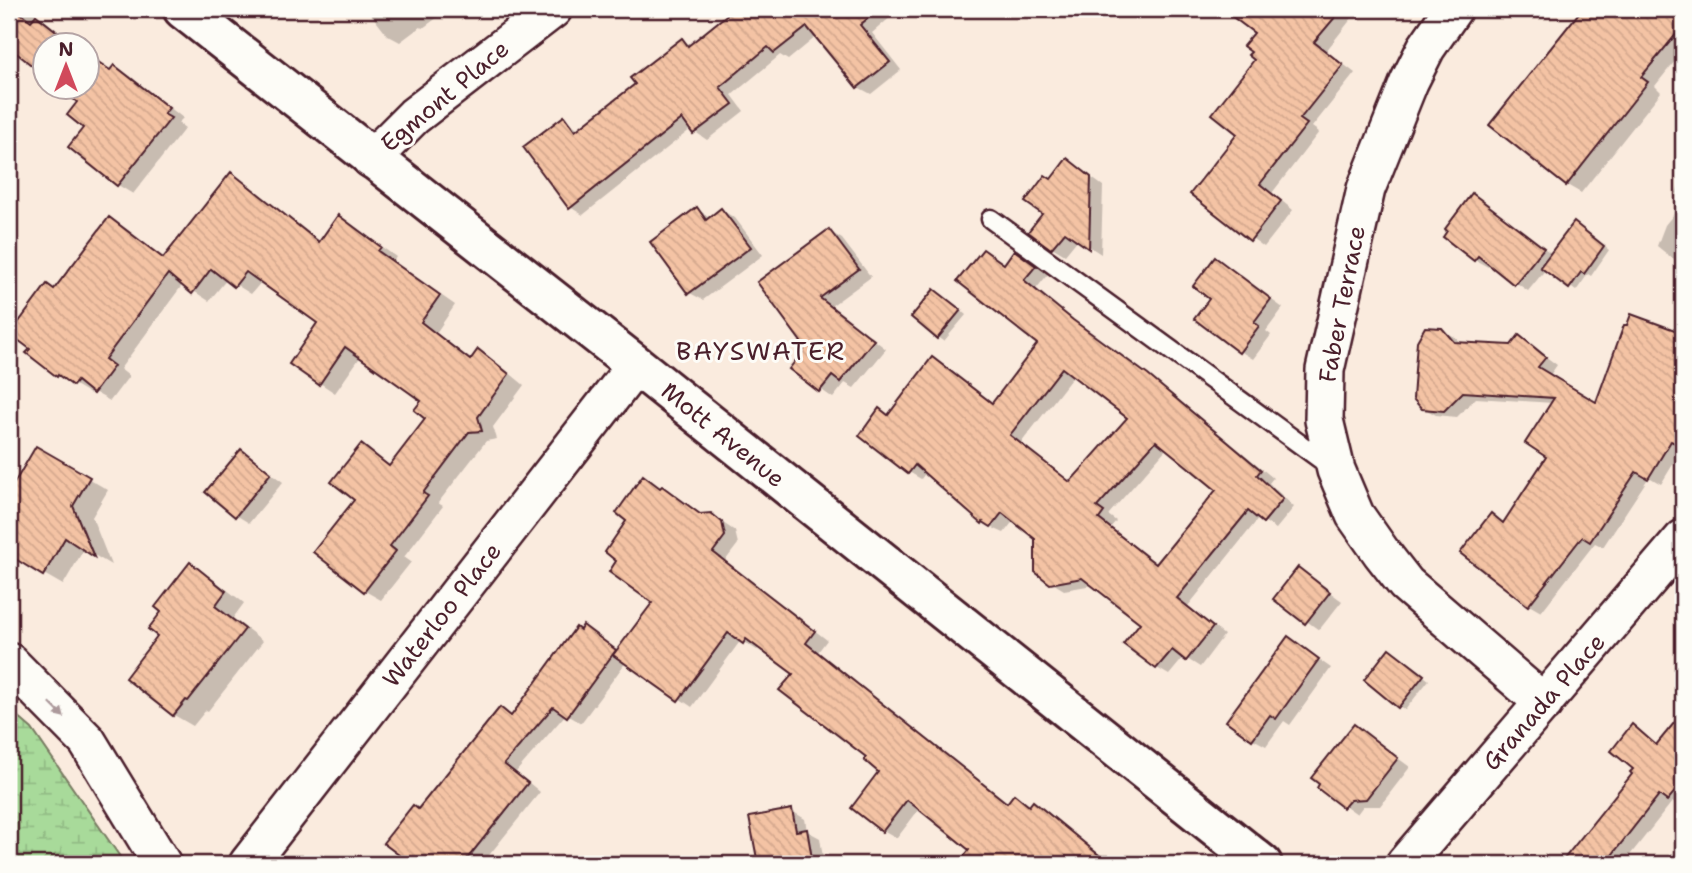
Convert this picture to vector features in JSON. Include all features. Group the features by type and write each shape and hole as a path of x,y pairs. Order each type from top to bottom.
{"street":[{"name":"Mott Avenue","path":"183,9 1262,864"},
{"name":"Egmont Place","path":"371,159 414,116 553,9"},
{"name":"Faber Terrace","path":"1453,9 1426,48 1409,82 1366,188 1325,370 1324,420 1336,470 1355,515 1406,584 1544,703"},
{"name":"Waterloo Place","path":"248,864 636,366"},
{"name":"Granada Place","path":"1405,864 1683,539"},
{"path":"9,662 87,741 162,864"}],"lane":[{"path":"991,219 1336,470"}],"green space":[{"path":"9,709 32,729 125,864 9,864"}],"building":[{"path":"9,9 15,9 31,21 36,15 57,32 32,32 32,66 9,47"},
{"path":"734,9 879,9 860,25 890,62 857,88 807,27 774,53 768,47 720,87 733,104 693,134 682,119 569,209 523,147 564,116 575,131 635,84 630,78 682,38 688,46"},
{"path":"1222,9 1342,9 1314,42 1343,65 1300,119 1307,124 1260,184 1281,201 1250,241 1190,194 1237,134 1212,114 1254,60 1248,55 1251,52 1243,46 1254,33"},
{"path":"1582,9 1683,9 1683,26 1641,77 1648,82 1566,186 1489,125"},
{"path":"102,65 110,70 114,65 169,108 164,114 171,118 117,186 68,147 83,128 67,115 77,102 102,102"},
{"path":"1067,158 1091,177 1089,249 1065,232 1051,249 1028,232 1042,214 1025,202 1045,175 1051,179"},
{"path":"231,172 319,242 338,215 381,247 378,251 440,295 421,322 470,360 478,349 509,374 478,417 482,431 469,432 423,493 428,496 390,546 396,551 364,592 313,552 354,500 331,482 361,444 389,466 425,419 414,410 421,401 345,347 319,385 289,364 317,323 246,272 234,287 211,269 192,294 168,274 105,359 114,366 93,394 77,381 73,386 58,375 57,377 26,353 30,349 10,334 47,284 54,289 109,217 163,258"},
{"path":"1472,193 1544,248 1514,285 1478,256 1474,261 1443,237 1447,231 1445,229"},
{"path":"697,207 706,220 721,208 751,247 688,294 650,242"},
{"path":"1574,222 1604,246 1584,274 1581,272 1569,289 1540,267"},
{"path":"829,229 859,269 820,298 874,340 840,382 832,376 819,392 789,369 804,350 757,282"},
{"path":"983,249 1004,264 1014,250 1036,266 1024,280 1148,375 1261,470 1257,475 1283,499 1263,523 1248,511 1177,598 1213,627 1186,661 1172,650 1156,669 1123,644 1140,623 1082,578 1050,584 1035,572 1035,539 1002,513 991,527 983,522 982,524 915,465 908,474 859,436 879,408 888,415 932,357 992,403 1037,344 957,281","holes":["1062,368 1127,418 1070,482 1010,435","1156,441 1216,490 1156,564 1099,519 1104,512 1097,507"]},
{"path":"1215,257 1271,299 1254,322 1259,326 1239,353 1194,319 1209,299 1193,286"},
{"path":"934,289 961,310 937,339 911,317"},
{"path":"1631,314 1683,333 1683,447 1671,441 1648,479 1636,472 1590,542 1582,537 1528,606 1460,553 1491,513 1503,523 1546,457 1525,443 1554,398 1463,392 1444,411 1422,409 1413,399 1417,341 1425,327 1442,328 1454,342 1511,345 1519,335 1546,357 1538,367 1596,402 1624,325 1627,325"},
{"path":"36,446 90,477 73,506 94,557 65,538 43,576 9,555 9,492"},
{"path":"241,449 271,473 235,517 205,492"},
{"path":"643,475 700,514 711,513 722,522 725,536 713,552 815,631 806,643 1007,803 1014,794 1029,806 1033,801 1110,864 958,864 969,850 907,800 882,832 851,808 878,772 864,760 866,757 779,690 793,674 746,639 743,644 728,633 678,701 613,655 652,603 609,572 616,561 605,552 626,521 616,513"},
{"path":"190,562 226,591 215,606 245,629 173,716 125,678 157,636 148,629 161,612 155,607"},
{"path":"1298,567 1330,592 1305,624 1273,599"},
{"path":"583,625 616,650 567,717 553,707 504,764 528,783 463,864 411,864 383,843 413,805 418,809 500,707 511,716 576,627 580,630"},
{"path":"1288,636 1319,659 1276,719 1270,715 1252,740 1226,721"},
{"path":"1389,648 1424,675 1398,708 1364,680"},
{"path":"1683,712 1683,782 1667,801 1659,795 1605,864 1560,864 1632,774 1630,772 1633,769 1611,751 1632,724 1656,745"},
{"path":"1354,724 1398,758 1366,799 1350,800 1343,808 1317,788 1319,784 1311,778"},
{"path":"792,809 796,831 807,829 813,864 758,864 749,817"}],"district":[{"name":"BAYSWATER","path":"761,351"}]}
